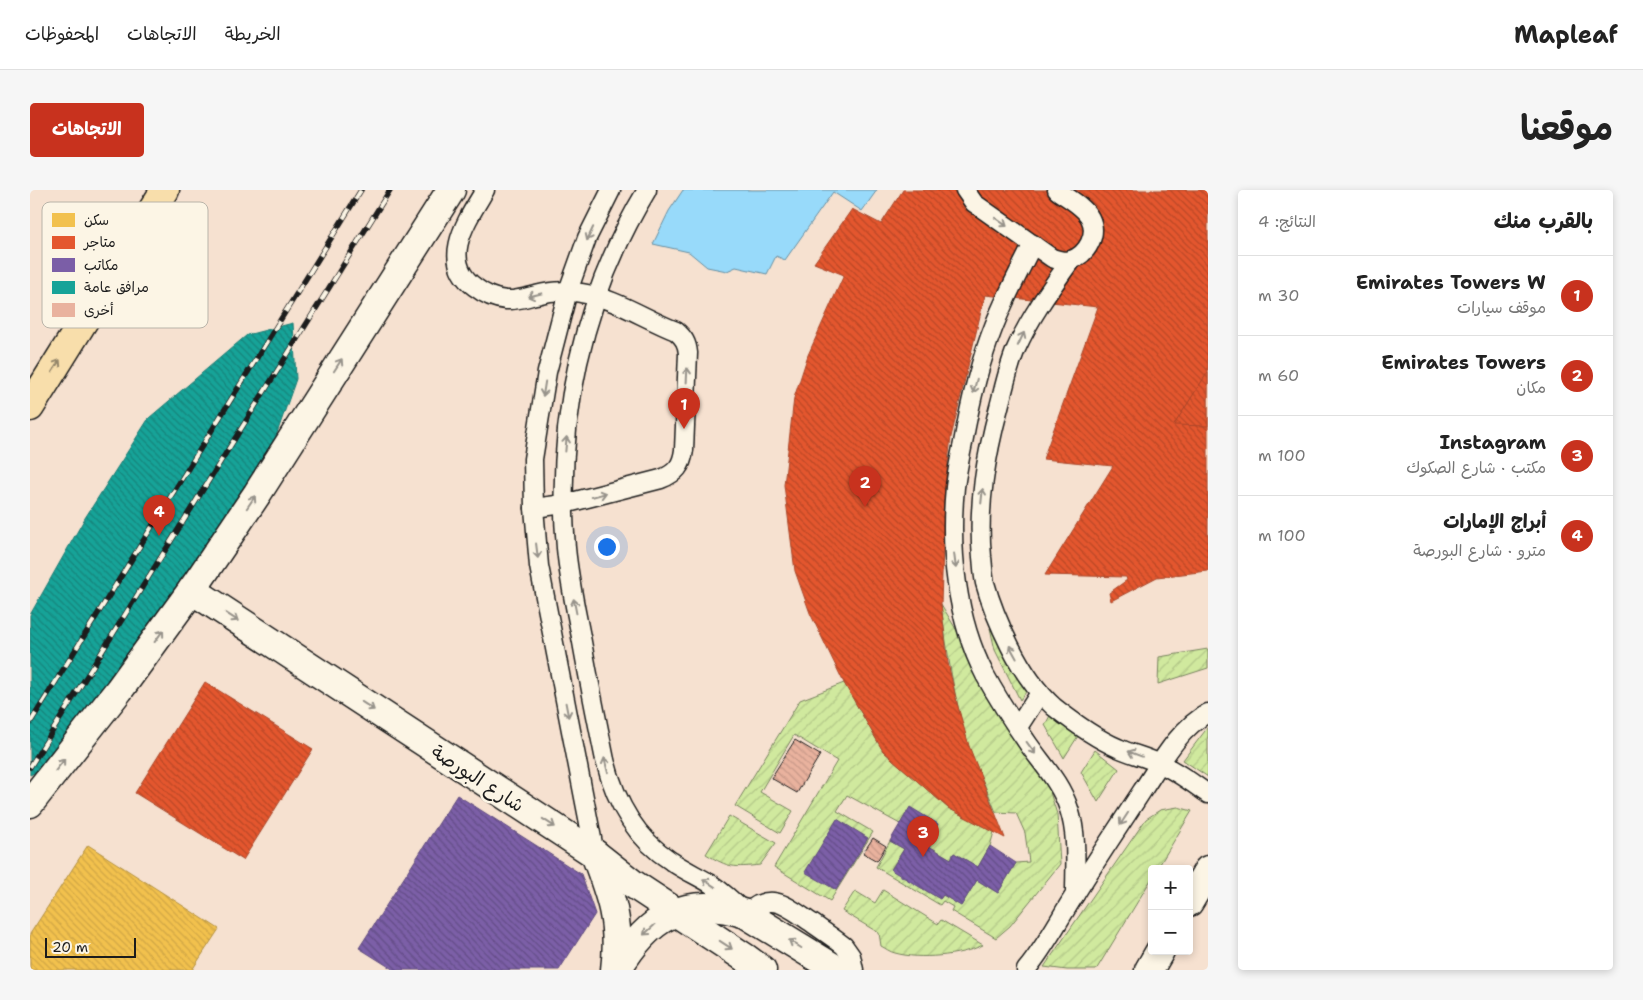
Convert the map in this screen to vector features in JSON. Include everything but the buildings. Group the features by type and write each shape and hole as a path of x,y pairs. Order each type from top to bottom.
{"highway":[{"path":"158,202 165,190"},
{"path":"30,407 79,328"}],"street":[{"path":"30,803 119,690 192,590 257,494 308,411 451,190"},
{"name":"شارع البورصة","path":"192,590 595,854 633,884 762,970"},
{"path":"595,854 612,898 616,918 616,970"},
{"path":"1193,895 1208,870"},
{"path":"616,970 628,952 644,934 674,912 689,908 718,907 746,914 837,970"},
{"path":"1149,970 1158,955"}],"lane":[{"path":"485,190 463,227 459,238 458,262 467,282 481,292 507,300 568,291 596,296 676,331 687,344 683,460 678,469 671,475 564,504 534,508"},
{"path":"595,854 544,595 536,538 533,458 545,382 568,291 587,238 612,190"},
{"path":"647,190 621,236 596,296 575,371 568,415 564,460 566,549 572,593 605,760 617,797 637,830 652,846 669,860 716,888 746,914 759,904 775,902 783,904 844,946 851,956 854,970"},
{"path":"965,190 974,203 1052,258 1072,260"},
{"path":"1057,190 1090,217 1093,230 1091,242 1083,253 1072,260 1047,293 1015,351 992,430 985,468 981,505 980,543 984,581 1012,651 1040,693 1054,706 1099,738 1116,747 1160,764 1183,776 1208,794"},
{"path":"1033,244 1004,302 979,371 968,415 955,486 954,552 958,583 972,644 1000,701 1062,791 1069,809 1076,847 1075,895"},
{"path":"1018,728 1040,693"},
{"path":"1026,970 1055,930 1075,895 1160,764 1198,718 1208,713"}],"green space":[{"path":"941,604 1047,783 1057,814 1060,864 1010,926 996,938 951,911 953,907 943,901 940,905 876,867 890,841 904,849 891,869 940,899 943,895 961,906 977,880 998,893 1016,863 1029,862 1025,833 1016,813 996,812 968,744 952,675"},
{"path":"990,628 1029,688 1020,700 995,650"},
{"path":"1208,649 1208,668 1158,684 1159,657"},
{"path":"844,683 883,751 948,808 994,832 990,846 978,867 954,853 951,859 927,845 938,824 910,808 900,824 847,795 837,811 873,832 830,901 774,867 837,761 794,735 760,792 793,811 780,833 735,806 800,700"},
{"path":"1052,712 1078,736 1064,758 1045,725"},
{"path":"1208,727 1208,777 1183,760"},
{"path":"1095,750 1119,769 1098,802 1081,772"},
{"path":"1178,807 1192,811 1159,865 1148,865 1148,885 1096,970 1067,970 1044,967 1146,819 1160,810"},
{"path":"729,816 776,843 760,865 732,866 706,854"},
{"path":"883,890 938,924 941,920 983,945 963,952 940,956 905,955 889,951 881,946 879,933 842,911 855,891 875,903"}],"water":[{"path":"683,190 877,190 862,211 833,192 785,260 776,256 767,274 736,267 727,271 707,267 689,252 653,244 669,211"}],"railway":[{"path":"30,723 361,190"},
{"path":"30,767 390,190"}],"place":[{"name":"Emirates Towers W","path":"684,429"},
{"name":"Emirates Towers","path":"865,507"},
{"name":"أبراج الإمارات","path":"159,536"},
{"name":"Instagram","path":"923,857"}]}
